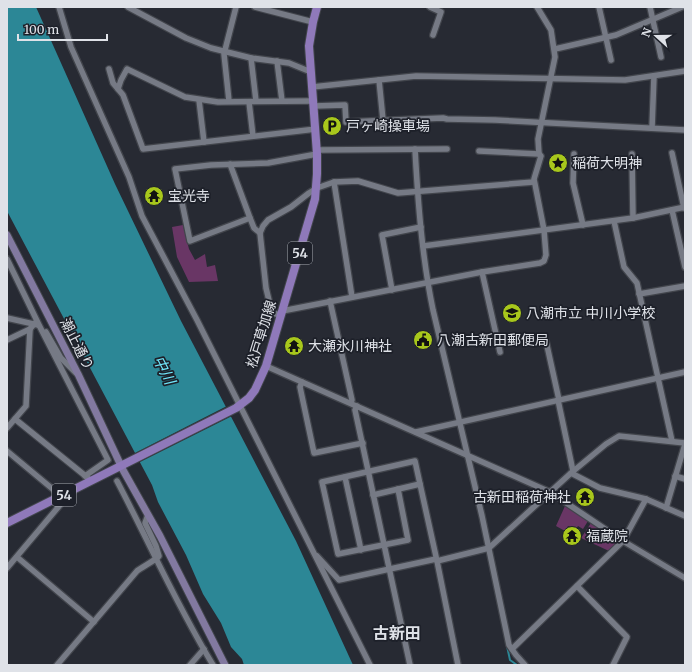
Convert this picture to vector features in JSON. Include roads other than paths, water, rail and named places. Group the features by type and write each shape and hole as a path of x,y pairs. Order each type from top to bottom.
{"main road":[{"name":"松戸草加線","path":"7,523 61,496 88,479 125,464 238,406 249,398 255,390 266,366 309,223 317,188 316,129 309,46 317,7"}],"street":[{"path":"59,7 71,47 129,177 142,216 370,665"},
{"path":"128,7 186,38 225,52 251,58 289,63 310,72"},
{"path":"229,101 225,52 236,7"},
{"path":"255,7 313,22"},
{"path":"430,7 441,12 433,34"},
{"path":"534,182 398,193 358,181 334,182 317,188 291,207 268,220 260,233 266,288 272,313 282,313 330,301 482,272 540,263 544,261 546,255 544,230 534,179 541,156 539,154 538,139 555,57 555,49 552,30 537,7"},
{"path":"599,7 611,60"},
{"path":"650,7 661,58"},
{"path":"555,49 616,35 682,7"},
{"path":"251,58 256,101"},
{"path":"277,61 282,101"},
{"path":"109,69 112,83 123,94 143,149 316,129"},
{"path":"118,89 127,69 172,92 199,100 218,102 282,101 345,105 346,122 443,118 685,130"},
{"path":"312,87 416,76 625,80 685,70"},
{"path":"652,128 654,76"},
{"path":"379,80 383,120"},
{"path":"199,100 204,142"},
{"path":"249,102 253,136"},
{"path":"415,149 417,191 427,282 509,644 525,665"},
{"path":"250,218 190,241 175,169 230,164 268,163 317,152 447,149"},
{"path":"479,151 539,154"},
{"path":"423,246 614,221 684,207 672,153"},
{"path":"574,154 574,183 583,225"},
{"path":"632,154 634,218"},
{"path":"230,164 254,228 260,233"},
{"path":"334,182 352,297"},
{"path":"672,210 685,267"},
{"path":"614,221 624,267 637,283 672,441"},
{"path":"392,290 382,235 421,228"},
{"name":"潮止通り","path":"7,235 125,464 148,515 225,665"},
{"path":"7,259 37,324 108,460 88,479 15,419"},
{"path":"482,272 500,352"},
{"path":"639,294 685,286"},
{"path":"330,301 351,397 350,403"},
{"path":"7,318 37,324 43,327 61,358 78,374"},
{"path":"7,340 37,324"},
{"path":"7,428 26,406 30,329"},
{"path":"546,341 559,400 572,472"},
{"path":"266,366 550,492 623,541 685,578"},
{"path":"416,432 685,372"},
{"path":"302,382 300,387 314,453 363,443"},
{"path":"357,406 356,410 368,471 410,665"},
{"path":"315,555 323,561 339,580 488,548 572,472 606,444 620,436 685,443 666,508"},
{"path":"7,451 61,496 62,500 60,505 7,568"},
{"path":"398,489 408,540 338,554 322,482 415,461 458,665"},
{"path":"572,472 600,488 646,499 685,516"},
{"path":"675,476 685,479"},
{"path":"345,477 361,550"},
{"path":"117,480 181,608 213,665"},
{"path":"373,495 420,484"},
{"path":"512,649 623,541 646,499"},
{"path":"57,665 136,571 159,556 146,524 148,515"},
{"path":"17,556 94,622"},
{"path":"577,586 627,637 613,665"},
{"path":"190,665 204,649"}],"water":[{"name":"中川","path":"7,7 36,7 115,184 181,321 296,541 353,665 244,665 242,659 231,647 221,623 203,594 186,555 158,502 152,485 7,211"}],"waterway":[{"path":"507,646 510,660 517,665"}],"place":[{"name":"戸ヶ崎操車場","path":"332,126"},
{"name":"稲荷大明神","path":"558,163"},
{"name":"宝光寺","path":"154,196"},
{"name":"八潮市立 中川小学校","path":"512,313"},
{"name":"八潮古新田郵便局","path":"423,340"},
{"name":"大瀬氷川神社","path":"294,346"},
{"name":"古新田稲荷神社","path":"585,497"},
{"name":"福蔵院","path":"572,536"}],"district":[{"name":"古新田","path":"397,633"}]}
